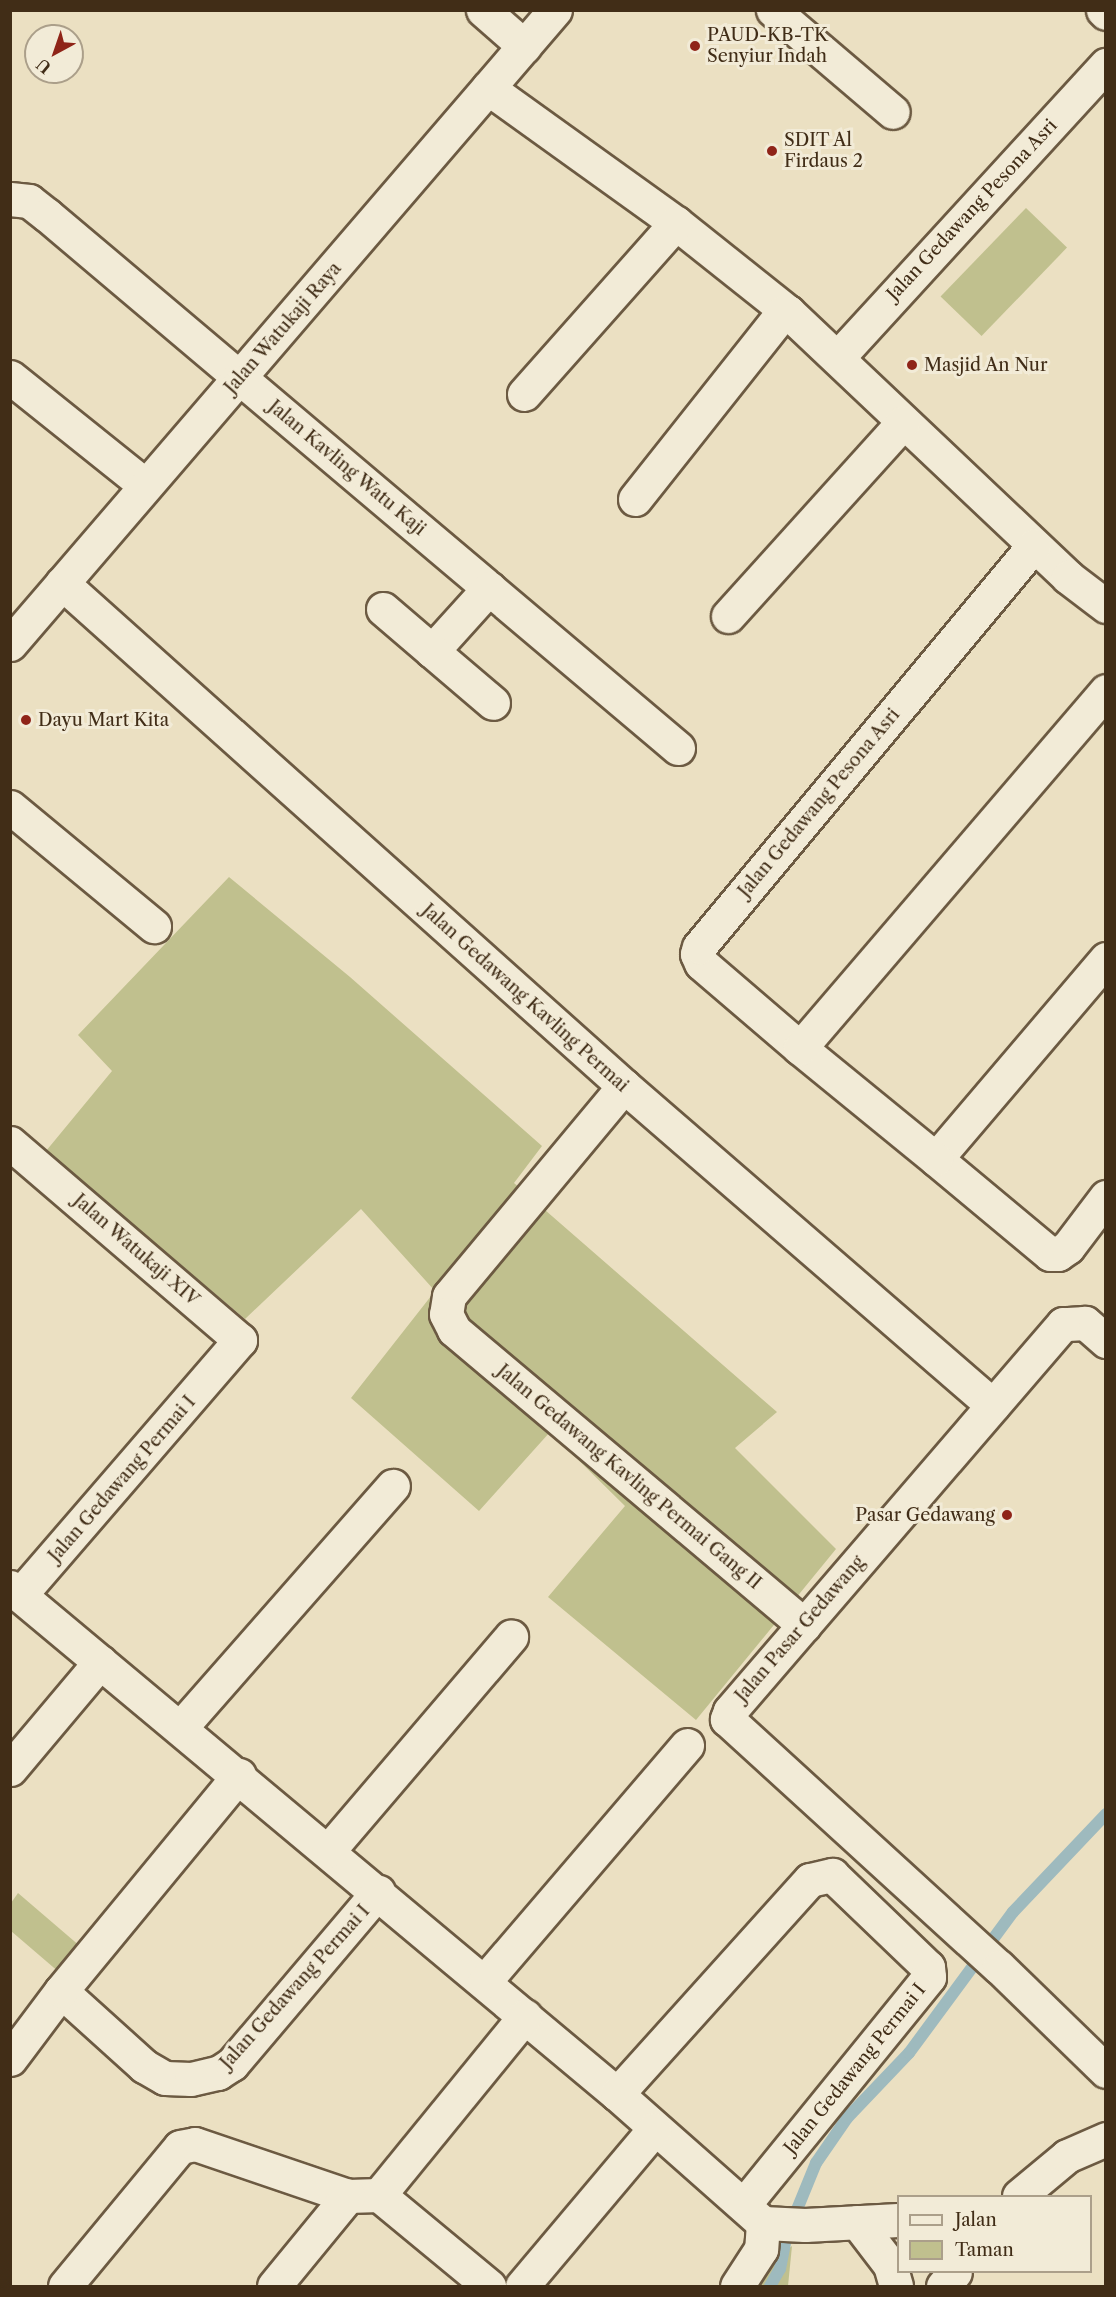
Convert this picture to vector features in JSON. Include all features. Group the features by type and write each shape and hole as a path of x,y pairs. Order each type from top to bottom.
{"street":[{"path":"483,10 524,46"},
{"name":"Jalan Watukaji Raya","path":"10,644 144,484 241,378 555,10"},
{"path":"773,10 893,112"},
{"name":"Jalan Gedawang Pesona Asri","path":"839,356 1106,65"},
{"path":"488,88 676,223 788,312 839,356 903,422 1034,545 1106,606"},
{"name":"Jalan Kavling Watu Kaji","path":"10,199 29,201 47,215 678,747"},
{"path":"524,394 676,223"},
{"path":"635,499 783,312 788,312"},
{"path":"10,377 144,484"},
{"path":"728,616 903,422"},
{"name":"Jalan Gedawang Pesona Asri","path":"1034,545 699,947 700,963 1050,1254 1058,1254 1068,1247 1106,1197"},
{"name":"Jalan Gedawang Kavling Permai","path":"62,582 624,1086 993,1406"},
{"path":"432,651 489,588"},
{"path":"383,609 493,703"},
{"path":"801,1048 1106,691"},
{"path":"10,807 154,926"},
{"path":"936,1159 1106,959"},
{"name":"Jalan Gedawang Kavling Permai Gang II","path":"624,1086 449,1296 446,1314 454,1330 804,1624"},
{"name":"Jalan Watukaji XIV","path":"10,1143 240,1340 224,1362"},
{"name":"Jalan Pasar Gedawang","path":"1106,1341 1085,1323 1063,1324 804,1624 727,1719 999,1967 1106,2071"},
{"name":"Jalan Gedawang Permai I","path":"224,1362 16,1591 378,1892 617,2094 654,2129 773,2219 929,1977 928,1967 831,1875 810,1880 617,2094"},
{"path":"181,1727 393,1486"},
{"path":"328,1851 511,1637"},
{"path":"10,1769 100,1662"},
{"path":"484,1982 687,1745"},
{"path":"10,2059 61,1990 238,1775"},
{"name":"Jalan Gedawang Permai I","path":"61,1990 144,2066 165,2078 191,2079 218,2073 232,2064 378,1892"},
{"path":"274,2286 364,2195 525,2016"},
{"path":"522,2286 654,2129"},
{"path":"1019,2195 1067,2156 1106,2139"},
{"path":"65,2286 180,2147 207,2146 364,2195 489,2286"},
{"path":"737,2286 761,2249 773,2219 857,2222 897,2220"},
{"path":"857,2222 890,2265 896,2286"},
{"path":"943,2286 953,2273"}],"green space":[{"path":"1026,208 1067,248 982,336 941,296"},
{"path":"229,877 350,977 542,1146 514,1183 777,1412 735,1448 836,1549 696,1720 548,1597 625,1506 550,1432 479,1511 351,1398 435,1291 361,1209 245,1319 46,1151 112,1071 78,1035"},
{"path":"18,1893 81,1947 60,1973 11,1931 11,1903"},
{"path":"792,2246 788,2286 752,2286 762,2269"}],"waterway":[{"path":"770,2286 780,2269 787,2234 816,2163 847,2118 909,2053 1013,1912 1106,1814"}],"place":[{"name":"PAUD-KB-TK Senyiur Indah","path":"695,46"},
{"name":"SDIT Al Firdaus 2","path":"772,151"},
{"name":"Masjid An Nur","path":"912,365"},
{"name":"Dayu Mart Kita","path":"26,720"},
{"name":"Pasar Gedawang","path":"1007,1515"}]}
